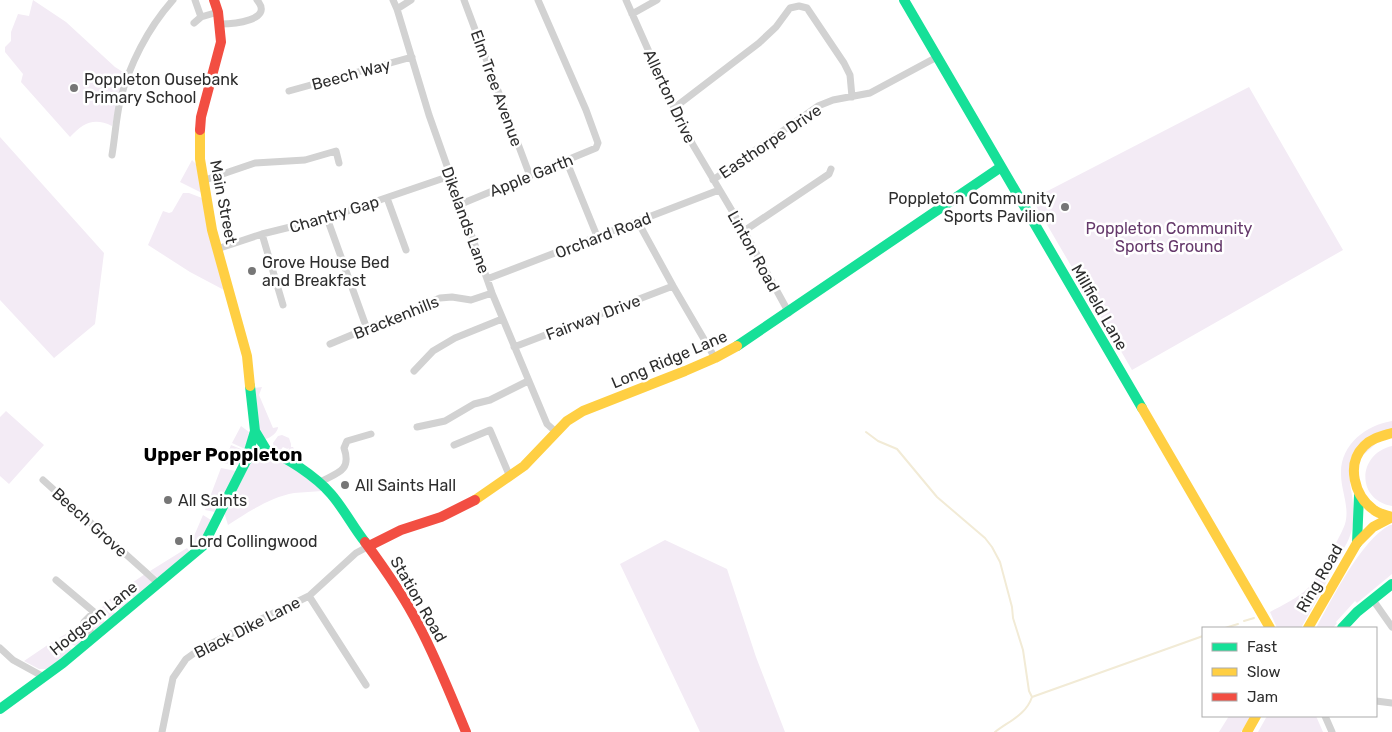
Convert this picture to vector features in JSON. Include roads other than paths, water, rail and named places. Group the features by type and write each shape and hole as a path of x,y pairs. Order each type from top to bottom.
{"main road":[{"name":"Main Street","path":"214,0 218,12 221,42 201,117 199,142 212,230 247,356 255,431"},
{"name":"Millfield Lane","path":"904,0 1269,627"},
{"name":"Long Ridge Lane","path":"368,546 401,530 441,517 467,505 524,466 567,421 583,411 715,358 749,339 1001,167"},
{"path":"246,461 259,452 267,451 255,431"},
{"path":"246,461 255,431"},
{"name":"Ring Road","path":"1357,543 1359,496 1353,479 1353,470 1359,453 1371,440 1392,433"},
{"name":"Station Road","path":"267,451 285,459 320,482 329,491 368,546 411,611 440,668 466,732"},
{"name":"Hodgson Lane","path":"0,709 94,637 202,546 246,461"},
{"path":"1359,496 1364,503 1377,513 1392,517"},
{"name":"Ring Road","path":"1309,627 1357,543 1373,528 1392,517"},
{"path":"1343,627 1357,612 1392,584"},
{"path":"1247,732 1255,717"}],"street":[{"path":"112,155 120,101 131,70 145,39 162,12 173,0"},
{"path":"195,0 201,17"},
{"path":"220,24 242,23 257,16 261,10 261,4 257,0"},
{"name":"Dikelands Lane","path":"393,0 429,115 502,319 547,424 556,432"},
{"path":"397,9 411,0"},
{"name":"Elm Tree Avenue","path":"464,0 530,176"},
{"name":"Apple Garth","path":"461,204 596,148 598,143 586,110 538,0"},
{"name":"Allerton Drive","path":"626,0 674,108 719,190"},
{"path":"632,14 656,0"},
{"path":"674,108 759,43 776,27 790,8 799,6 807,8 844,63 850,76 852,97"},
{"path":"194,23 201,17 218,12"},
{"name":"Beech Way","path":"289,91 412,57"},
{"name":"Easthorpe Drive","path":"713,180 818,106 833,100 870,93 937,57"},
{"path":"205,180 254,163 305,160 336,151 339,163"},
{"path":"566,160 597,236"},
{"path":"744,232 829,174 831,170"},
{"name":"Chantry Gap","path":"217,249 262,234 327,218 450,176"},
{"name":"Orchard Road","path":"487,278 719,190"},
{"name":"Linton Road","path":"719,190 789,313"},
{"path":"387,198 406,250"},
{"path":"327,218 367,329"},
{"path":"638,222 672,286 715,358"},
{"path":"262,234 283,305"},
{"name":"Fairway Drive","path":"514,347 672,286"},
{"name":"Brackenhills","path":"330,344 440,298 452,297 471,300 492,292"},
{"path":"414,371 433,352 455,338 502,319"},
{"path":"418,427 445,421 474,404 490,400 528,381"},
{"path":"454,445 490,430 510,477"},
{"path":"320,482 343,469 346,465 347,456 344,448 347,441 372,434"},
{"name":"Beech Grove","path":"43,480 159,584"},
{"name":"Black Dike Lane","path":"162,732 173,678 186,658 200,649 309,596 356,553 368,546"},
{"path":"56,580 94,612 84,622 94,637"},
{"path":"309,596 366,685"},
{"path":"1373,600 1392,627"},
{"path":"0,648 13,660 44,677"},
{"path":"1377,701 1392,703"},
{"path":"1325,717 1332,732"}],"waterway":[{"path":"866,432 878,441 897,449 937,497 985,538 992,547 1000,562 1012,607 1013,618 1023,650 1029,691 1032,697"},
{"path":"1244,621 1254,618"},
{"path":"1228,627 1238,624"},
{"path":"995,732 1026,709 1032,697 1202,636"}],"place":[{"name":"Poppleton Ousebank Primary School","path":"74,88"},
{"name":"Poppleton Community Sports Pavilion","path":"1065,207"},
{"name":"Grove House Bed and Breakfast","path":"252,271"},
{"name":"All Saints Hall","path":"345,485"},
{"name":"All Saints","path":"168,500"},
{"name":"Lord Collingwood","path":"179,541"}],"district":[{"name":"Upper Poppleton","path":"223,454"}],"park label":[{"name":"Poppleton Community Sports Ground","path":"1169,237"}]}
